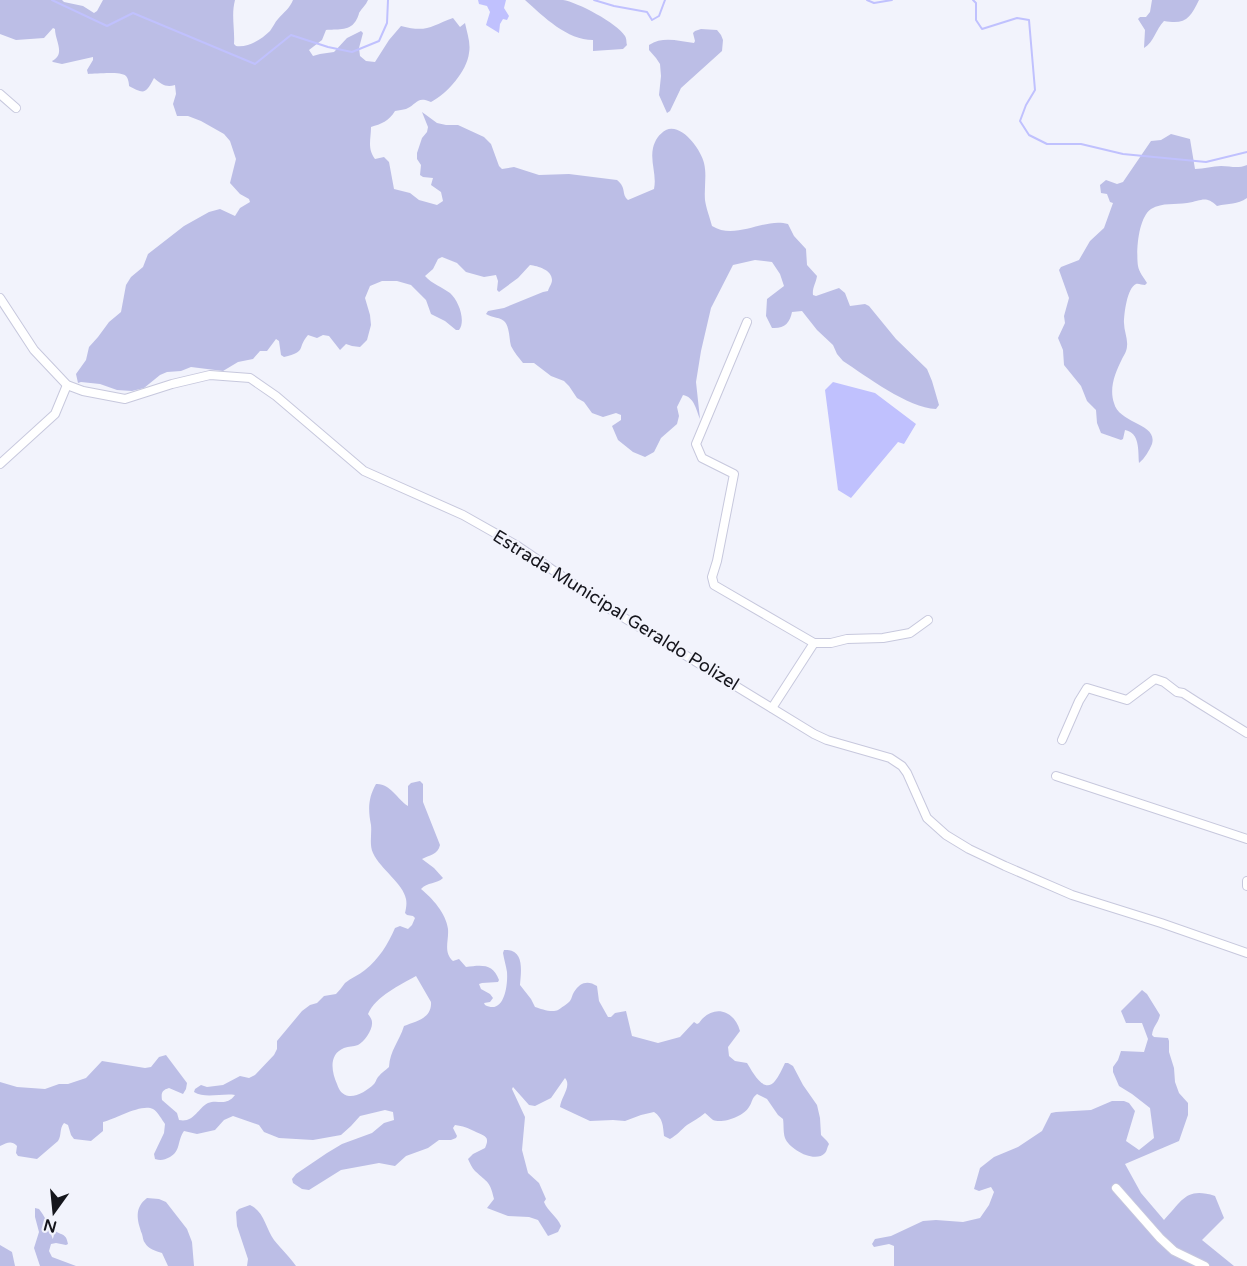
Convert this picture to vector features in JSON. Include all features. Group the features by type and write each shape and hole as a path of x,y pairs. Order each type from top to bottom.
{"street":[{"path":"0,94 16,108"},
{"name":"Estrada Municipal Geraldo Polizel","path":"0,298 34,350 67,385 99,395 125,399 210,375 250,378 276,396 363,471 464,515 516,544 613,611 814,734 897,762 907,773 927,818 946,835 969,849 1072,895 1247,952"},
{"path":"747,322 696,444 702,458 734,474 712,581 716,587 814,643 883,638 910,633 928,620"},
{"path":"0,464 55,414 67,385"},
{"path":"772,708 814,643"},
{"path":"1062,740 1087,688 1127,700 1155,679 1164,682 1247,733"},
{"path":"1056,777 1247,838"},
{"path":"1247,881 1247,886"},
{"path":"1116,1188 1174,1251 1205,1266"}],"shaded area":[{"path":"0,0 62,0 83,6 94,13 103,0 235,0 234,44 245,46 267,34 293,0 368,0 352,25 342,29 326,30 322,40 309,50 313,56 334,52 347,38 361,31 363,33 359,48 360,56 366,61 375,62 401,26 423,29 453,18 460,27 465,23 470,46 469,53 464,67 450,88 431,102 420,100 406,109 395,111 384,122 371,127 371,151 375,159 384,157 389,162 394,189 410,193 419,200 437,205 443,201 441,192 431,185 433,178 420,175 421,165 417,159 417,153 428,127 422,112 437,123 458,125 484,137 491,144 502,169 514,167 539,175 569,174 617,180 628,200 654,189 652,153 655,142 666,130 678,130 695,145 704,163 705,200 712,226 731,231 769,223 788,224 794,236 806,249 807,265 817,276 813,295 839,288 845,293 850,306 865,304 869,306 896,339 927,369 939,405 936,409 913,403 843,361 833,345 802,311 792,312 786,324 772,328 766,316 767,299 784,286 772,262 755,260 733,265 711,308 696,382 700,419 692,401 683,395 677,407 679,416 677,424 661,438 654,452 645,457 633,452 618,440 612,426 621,420 621,415 616,413 603,417 592,413 564,381 551,376 534,363 523,363 511,346 505,322 486,314 488,311 504,308 548,291 552,281 550,274 530,265 518,278 499,292 496,275 484,277 466,272 457,263 442,257 438,259 433,269 425,276 450,293 456,301 462,316 459,330 431,314 426,300 411,285 397,281 382,281 370,286 365,298 371,325 367,340 360,347 346,344 340,350 329,336 323,335 317,338 308,335 299,351 284,357 281,355 279,341 276,339 267,351 260,351 253,359 238,362 223,371 191,367 181,371 167,372 144,388 132,391 117,390 100,384 78,383 76,374 86,360 89,347 109,322 121,312 126,285 131,277 143,267 148,254 184,226 209,212 220,209 235,216 240,208 250,202 230,183 236,159 230,141 224,134 201,121 188,116 177,116 173,104 176,94 175,85 164,85 154,78 147,89 139,91 129,86 123,74 88,74 87,70 93,57 62,64 53,62 59,51 55,29 53,28 44,38 16,40 0,34"},
{"path":"478,0 506,0 504,8 509,16 500,24 499,33 486,25 490,12 487,6 479,4"},
{"path":"525,0 563,0 577,5 614,25 625,36 627,45 623,49 593,51 593,40 565,32"},
{"path":"1152,0 1199,0 1186,19 1177,22 1164,21 1144,48 1145,30 1138,19 1146,17 1150,12"},
{"path":"701,29 717,30 723,40 722,51 681,88 667,113 659,95 660,64 649,50 649,45 665,40 694,43 693,33"},
{"path":"1171,134 1190,139 1195,169 1247,165 1247,198 1236,203 1217,206 1203,200 1160,205 1151,209 1143,220 1137,260 1139,270 1147,283 1133,286 1128,296 1124,323 1127,348 1112,386 1117,410 1144,427 1152,437 1150,449 1139,463 1136,438 1125,430 1121,440 1101,433 1096,410 1087,401 1081,386 1064,365 1063,350 1058,338 1065,323 1064,316 1069,298 1059,270 1079,260 1090,241 1104,228 1113,203 1110,202 1107,194 1101,193 1100,185 1106,180 1117,184 1123,182 1151,141 1161,140"},
{"path":"833,382 875,393 916,424 904,444 898,442 851,498 838,490 825,390"},
{"path":"420,781 423,784 423,802 440,845 435,853 422,859 443,878 421,889 434,901 447,923 447,950 450,958 453,961 459,959 466,967 486,966 496,974 498,982 479,984 481,989 493,998 490,1002 484,1003 485,1005 497,1006 503,998 507,978 504,950 516,953 519,957 520,985 535,1007 556,1011 570,1001 579,986 590,983 597,986 599,1001 608,1017 626,1011 632,1036 658,1043 680,1037 694,1022 699,1023 710,1013 716,1011 728,1014 740,1031 728,1047 729,1056 735,1061 747,1063 763,1084 771,1085 785,1063 793,1066 817,1105 821,1135 829,1144 825,1153 821,1156 809,1156 792,1147 785,1138 783,1119 767,1099 757,1094 746,1110 738,1116 717,1121 705,1113 670,1139 664,1136 661,1120 654,1112 625,1121 590,1121 560,1107 567,1088 565,1078 551,1098 535,1106 529,1105 513,1087 525,1117 522,1150 528,1173 539,1183 546,1199 544,1202 561,1226 558,1232 548,1236 538,1220 508,1216 487,1208 494,1199 491,1189 474,1170 468,1159 485,1148 487,1138 460,1126 455,1125 453,1128 456,1138 439,1140 428,1148 406,1156 395,1166 379,1163 341,1170 309,1190 302,1189 293,1183 292,1179 296,1174 327,1153 342,1144 372,1133 384,1123 394,1120 393,1112 385,1110 360,1116 341,1135 313,1140 279,1138 264,1132 259,1125 233,1116 224,1120 215,1130 197,1134 184,1131 176,1152 161,1160 155,1159 154,1154 164,1133 165,1124 155,1110 148,1108 103,1122 103,1131 91,1141 74,1139 68,1125 64,1123 58,1141 37,1159 18,1156 17,1146 13,1143 0,1146 0,1082 17,1087 45,1089 86,1078 102,1061 145,1068 151,1067 159,1057 166,1055 187,1083 183,1094 169,1088 162,1094 162,1100 177,1113 179,1120 192,1118 208,1103 225,1102 232,1099 235,1095 203,1095 194,1092 201,1085 207,1087 223,1085 240,1076 249,1078 255,1075 274,1055 277,1041 302,1011 317,1003 324,996 336,994 345,983 370,966 383,951 395,928 400,926 408,929 412,925 415,918 405,913 404,893 372,850 369,809 371,794 376,784 385,786 408,806 408,786","holes":["416,976 431,1002 426,1015 404,1026 391,1056 389,1067 374,1084 366,1091 352,1096 341,1092 333,1074 334,1059 339,1051 358,1045 365,1039 372,1025 368,1014 377,1002"]},
{"path":"1142,990 1160,1015 1152,1035 1168,1038 1175,1082 1179,1093 1188,1103 1188,1115 1179,1141 1125,1164 1141,1193 1164,1220 1181,1201 1191,1194 1215,1196 1224,1218 1202,1240 1234,1266 894,1266 894,1246 889,1244 874,1247 872,1244 875,1239 891,1236 923,1221 963,1222 980,1218 994,1192 991,1187 979,1191 974,1189 980,1168 994,1157 1018,1147 1042,1131 1051,1113 1091,1110 1112,1101 1124,1101 1129,1103 1135,1111 1126,1141 1139,1150 1154,1138 1150,1108 1119,1086 1113,1072 1121,1051 1144,1052 1148,1039 1142,1023 1126,1023 1121,1011"},
{"path":"147,1198 166,1202 187,1229 192,1242 194,1266 168,1266 162,1253 146,1245 139,1224 138,1210"},
{"path":"250,1205 259,1211 271,1236 296,1266 247,1266 248,1259 237,1226 236,1212"},
{"path":"35,1208 39,1209 52,1228 65,1236 67,1240 66,1245 51,1244 49,1251 52,1257 76,1266 40,1266 34,1248 39,1232"},
{"path":"0,1245 12,1252 15,1266 0,1266"}],"waterway":[{"path":"52,0 107,26 133,13 255,64 291,35 352,52 379,41 387,23 388,0"},
{"path":"594,0 647,12 652,20 659,16 665,0"},
{"path":"867,0 874,3 892,0"},
{"path":"973,0 976,3 976,20 982,29 1017,18 1029,20 1035,90 1020,121 1029,135 1047,144 1081,144 1123,154 1206,162 1247,152"}]}
